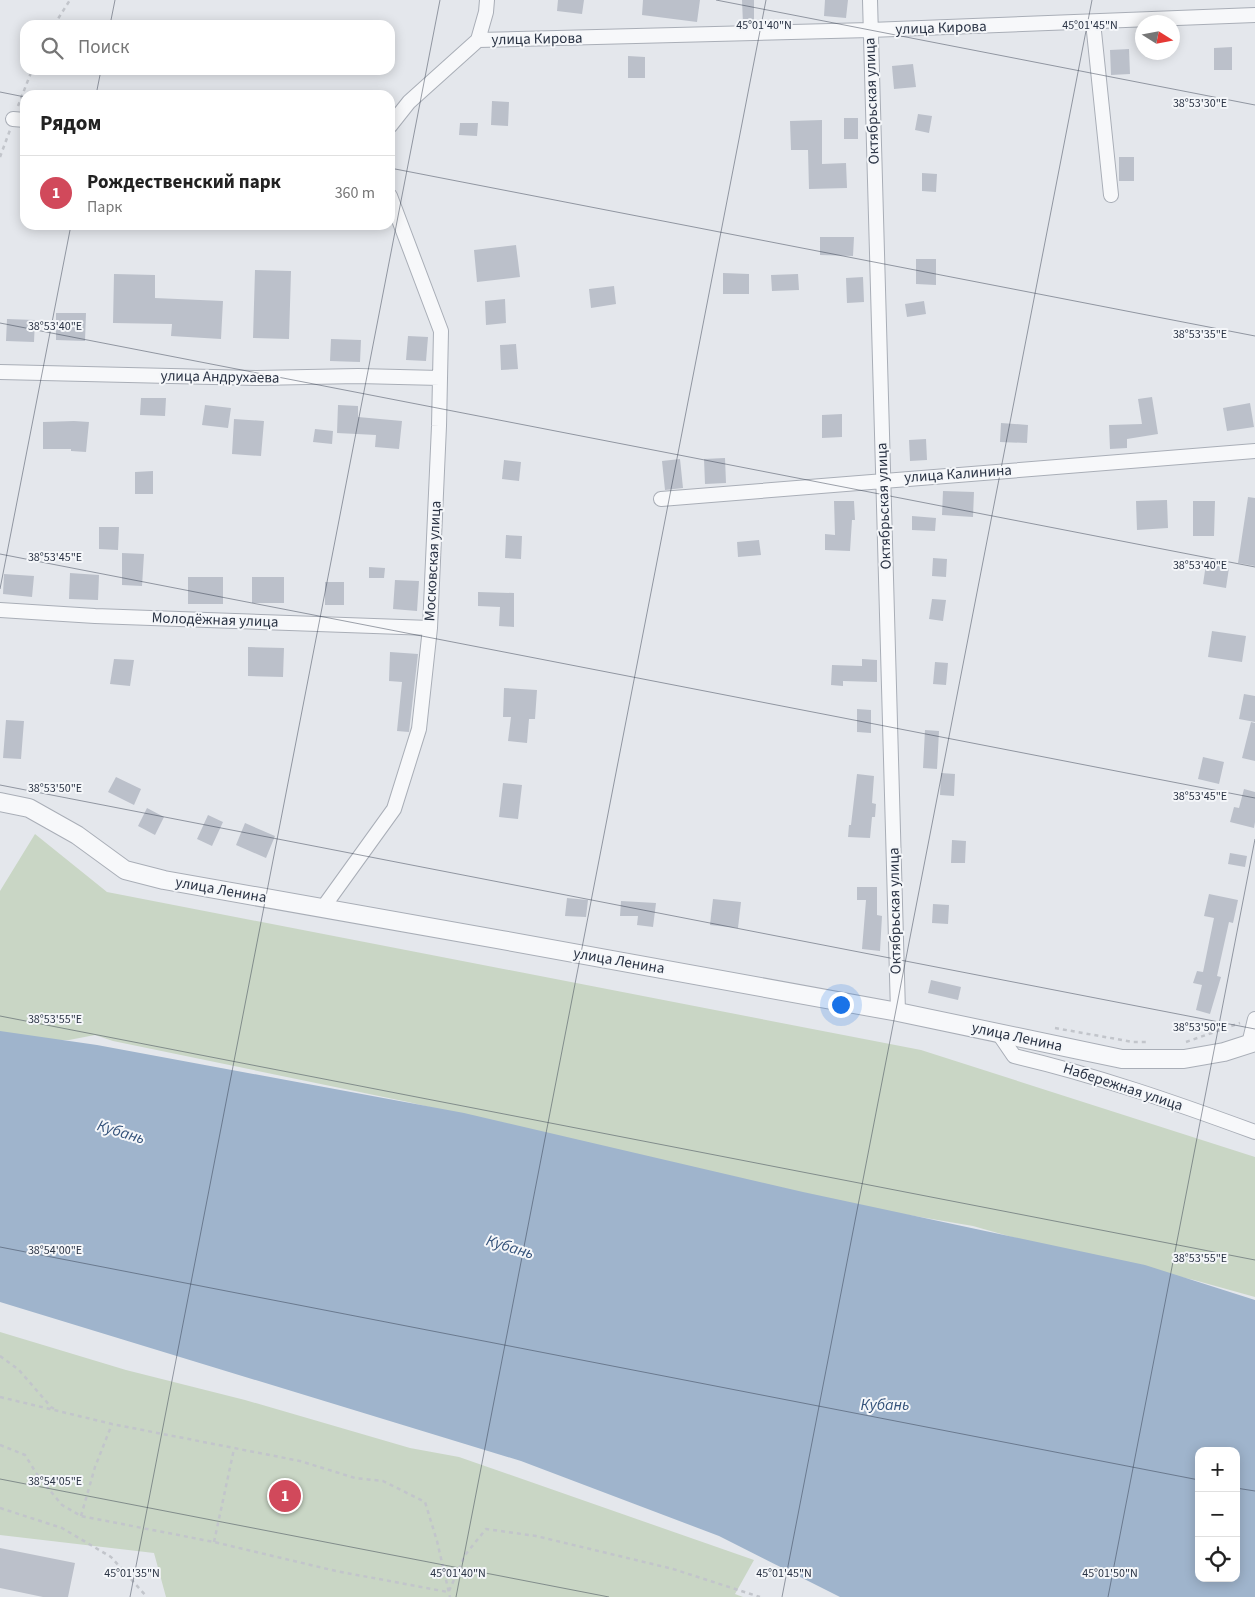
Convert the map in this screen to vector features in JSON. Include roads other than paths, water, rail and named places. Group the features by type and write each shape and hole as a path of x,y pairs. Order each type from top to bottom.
{"street":[{"path":"395,120 409,102 478,40 486,12 486,0"},
{"name":"Октябрьская улица","path":"870,0 898,1012"},
{"name":"улица Кирова","path":"478,40 870,30 1255,15"},
{"path":"1093,22 1111,195"},
{"name":"Московская улица","path":"322,909 394,809 419,729 430,628 441,331 395,209"},
{"name":"улица Андрухаева","path":"0,372 257,378 358,376 440,378"},
{"name":"улица Калинина","path":"661,499 1255,451"},
{"name":"Молодёжная улица","path":"0,610 94,616 430,628"},
{"name":"улица Ленина","path":"0,802 29,808 77,835 125,870 164,880 898,1012 1122,1058 1184,1059 1224,1052 1252,1043"},
{"path":"1251,1020 1252,1043"},
{"name":"Набережная улица","path":"999,1034 1014,1056 1064,1068 1188,1107 1255,1132"}],"water":[{"name":"Кубань","path":"0,1031 97,1045 464,1113 803,1192 1145,1265 1255,1300 1255,1597 840,1597 719,1536 521,1461 0,1302"}],"place":[{"name":"Рождественский парк","path":"285,1496"}]}
